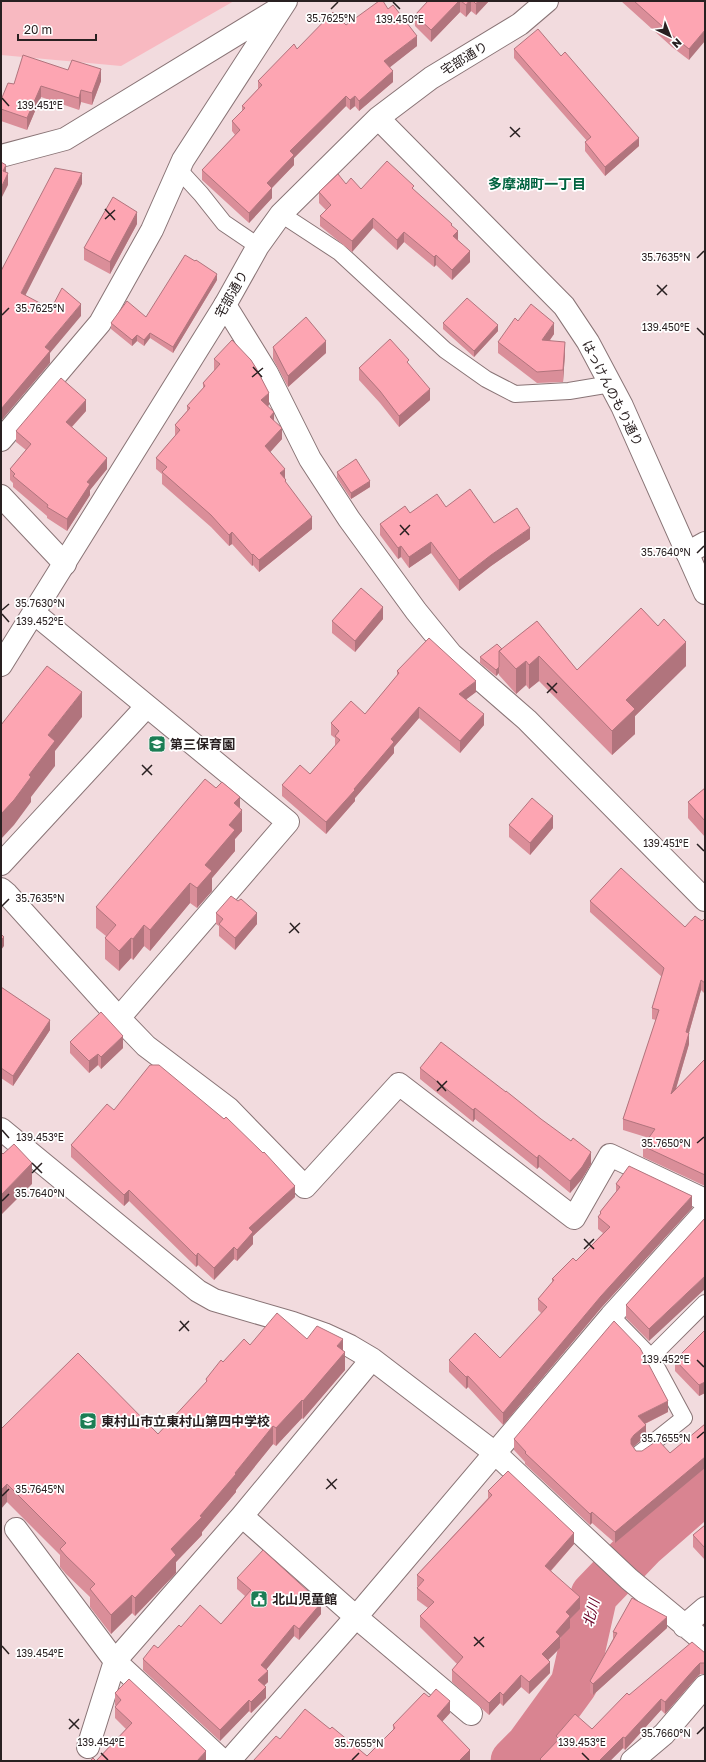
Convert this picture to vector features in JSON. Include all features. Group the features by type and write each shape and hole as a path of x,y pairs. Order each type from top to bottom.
{"street":[{"name":"宅部通り","path":"1,666 225,305 258,246 281,214 378,118 431,78 520,24 547,1"},
{"path":"1,156 65,138 284,3"},
{"path":"1,440 100,323 152,230 183,160 284,3"},
{"name":"はっけんのもり通り","path":"378,118 564,306 588,342 611,384 696,548 705,593"},
{"path":"225,305 267,373 310,459 350,519 416,611 451,654 527,720 705,900"},
{"path":"1,496 65,564"},
{"path":"34,613 288,822 119,1018"},
{"path":"1,864 147,706"},
{"path":"1,889 146,1046 228,1108 305,1187 400,1084 574,1218 610,1155 705,1200"},
{"path":"1,1129 198,1291 214,1300 280,1319 324,1334 372,1358 495,1453 599,1552 684,1626 705,1642"},
{"path":"229,1761 356,1617 611,1316 705,1212"},
{"path":"88,1747 115,1661 242,1516 372,1358"},
{"path":"242,1516 356,1617 471,1714"},
{"path":"16,1529 115,1661 223,1761"},
{"path":"684,1626 705,1608"},
{"path":"632,1761 664,1734 705,1686"}],"lane":[{"path":"179,170 201,194 224,223 258,246"},
{"path":"281,214 338,252 444,350 486,379 515,394 569,391 611,384"},
{"path":"652,1357 705,1303"},
{"path":"611,1316 652,1357 684,1418 640,1453"}],"shaded area":[{"path":"1,1 234,1 121,66 1,55"}],"building":[{"path":"379,1 383,1 388,9 393,5 417,36 384,61 393,71 359,101 355,96 350,100 346,96 290,151 294,155 267,183 272,188 249,213 202,170 240,130 232,121 245,108 242,106 262,85 258,81 294,44 297,49 333,12 346,25"},
{"path":"428,1 459,1 431,30 415,15"},
{"path":"461,1 469,1 466,5"},
{"path":"634,1 705,1 705,30 689,49"},
{"path":"538,29 561,56 565,52 639,138 605,167 585,142 591,137 514,49"},
{"path":"23,55 68,70 72,60 101,69 92,93 81,90 79,98 41,86 27,118 1,109 1,100 8,83 14,84"},
{"path":"387,161 414,186 412,188 452,224 451,225 458,231 453,236 470,251 452,270 436,255 434,257 404,232 397,240 373,218 352,241 320,216 331,205 319,192 338,174 346,184 351,178 361,189"},
{"path":"1,162 6,165 3,171 8,173 1,188"},
{"path":"55,168 82,173 21,293 51,309 62,288 81,304 45,347 50,351 1,409 1,271"},
{"path":"113,197 137,212 110,262 84,248"},
{"path":"185,255 195,261 196,260 217,274 173,347 150,333 144,340 137,335 132,340 111,323 127,301 146,317"},
{"path":"467,298 498,325 474,351 443,323"},
{"path":"531,304 554,323 542,340 565,342 563,370 537,372 498,342 515,318 518,321"},
{"path":"306,317 326,341 288,376 273,347"},
{"path":"390,339 409,360 407,362 430,389 399,416 380,391 359,368"},
{"path":"232,340 251,360 256,368 269,393 261,400 274,412 270,417 282,428 265,446 285,469 280,473 312,517 259,560 253,554 252,555 232,532 229,535 211,515 162,472 167,467 156,458 180,430 175,425 190,408 187,406 205,386 203,383 220,364 214,359"},
{"path":"61,378 86,400 66,422 107,458 87,482 90,484 67,519 47,507 48,505 13,476 15,474 10,469 31,444 16,431"},
{"path":"356,459 370,481 351,493 337,472"},
{"path":"470,489 494,523 517,508 530,528 491,555 459,580 431,542 409,557 401,546 398,548 380,524 405,506 410,513 437,494 446,507"},
{"path":"361,588 383,607 355,641 332,621"},
{"path":"641,608 658,626 664,619 686,642 626,700 635,709 612,731 539,656 529,665 526,661 516,669 499,651 537,621 577,670"},
{"path":"429,638 476,681 459,694 484,714 460,741 419,707 391,739 394,742 354,789 355,790 326,822 282,785 300,765 310,774 340,740 335,736 339,731 331,723 351,701 365,714 399,673 397,671"},
{"path":"497,644 502,649 499,651 499,667 496,670 480,657"},
{"path":"47,666 82,692 48,735 55,741 29,775 31,777 14,800 1,814 1,725"},
{"path":"205,779 216,788 222,782 240,797 234,803 242,810 229,825 235,830 205,865 212,871 197,888 190,883 150,930 144,925 133,939 131,938 119,951 105,938 116,925 96,907"},
{"path":"705,788 705,821 688,802"},
{"path":"532,798 553,816 530,843 509,825"},
{"path":"621,868 685,927 695,916 702,921 705,918 705,983 701,980 686,1032 689,1033 671,1094 705,1059 705,1175 643,1146 655,1129 623,1119 659,1010 652,1008 664,968 590,901"},
{"path":"231,896 238,901 241,899 257,913 235,938 219,924 223,919 216,913"},
{"path":"1,987 50,1020 13,1076 1,1068"},
{"path":"101,1012 123,1036 101,1057 98,1054 89,1061 70,1042"},
{"path":"441,1042 571,1141 573,1138 591,1152 582,1167 570,1181 539,1155 537,1158 475,1108 473,1110 420,1068"},
{"path":"150,1065 159,1065 224,1119 226,1117 263,1153 264,1152 295,1186 249,1228 253,1232 237,1250 234,1247 214,1268 198,1253 196,1256 129,1190 124,1195 71,1145 107,1104 114,1110"},
{"path":"14,1144 32,1163 1,1195 1,1152 3,1154"},
{"path":"629,1166 692,1196 601,1296 503,1413 468,1376 466,1377 449,1360 475,1333 500,1358 547,1307 538,1299 554,1280 552,1279 573,1258 576,1261 610,1227 598,1217 601,1213 600,1212 620,1187 616,1184"},
{"path":"705,1218 705,1276 649,1329 626,1305"},
{"path":"277,1313 307,1339 317,1326 343,1339 337,1346 345,1352 303,1401 302,1400 276,1428 273,1426 235,1473 236,1474 200,1516 202,1517 171,1549 176,1555 135,1598 132,1595 111,1615 90,1589 95,1584 60,1549 66,1543 7,1484 1,1490 1,1429 78,1353 158,1434 207,1381 206,1379 221,1360 223,1362 244,1339 250,1345"},
{"path":"614,1321 640,1348 668,1401 638,1416 646,1425 631,1439 631,1444 636,1451 642,1451 658,1440 670,1453 705,1424 705,1457 615,1532 592,1512 590,1514 525,1453 526,1452 514,1439"},
{"path":"705,1330 705,1382 699,1385 675,1360"},
{"path":"508,1471 574,1533 545,1566 580,1597 566,1612 570,1616 556,1632 560,1636 542,1654 550,1662 529,1682 521,1675 503,1695 500,1692 489,1703 452,1670 463,1657 420,1616 434,1602 417,1588 424,1580 417,1575 492,1495 488,1491"},
{"path":"705,1525 705,1548 693,1535"},
{"path":"263,1550 321,1603 299,1629 294,1625 261,1665 268,1671 258,1680 266,1687 251,1702 249,1700 220,1730 143,1659 154,1645 158,1648 179,1625 181,1627 200,1605 221,1624 251,1590 237,1578"},
{"path":"632,1598 667,1617 593,1684 590,1681 617,1633 613,1632"},
{"path":"692,1642 705,1653 705,1663 700,1663 665,1702 661,1699 625,1738 623,1737 599,1761 542,1761 540,1759 559,1739 556,1736 575,1714 592,1729 627,1693 629,1695"},
{"path":"129,1679 206,1751 197,1761 96,1761 132,1723 115,1707 121,1700 115,1693"},
{"path":"436,1689 450,1701 437,1716 470,1750 459,1761 253,1761 276,1736 280,1739 305,1709 330,1729 332,1727 367,1756 395,1728 393,1725 424,1693 429,1697"}],"waterway":[{"name":"北川","path":"514,1761 529,1746 574,1684 594,1595 643,1544 705,1490"}],"place":[{"name":"第三保育園","path":"157,744"},
{"name":"東村山市立東村山第四中学校","path":"88,1421"},
{"name":"北山児童館","path":"259,1599"}],"district":[{"name":"多摩湖町一丁目","path":"537,184"}]}
